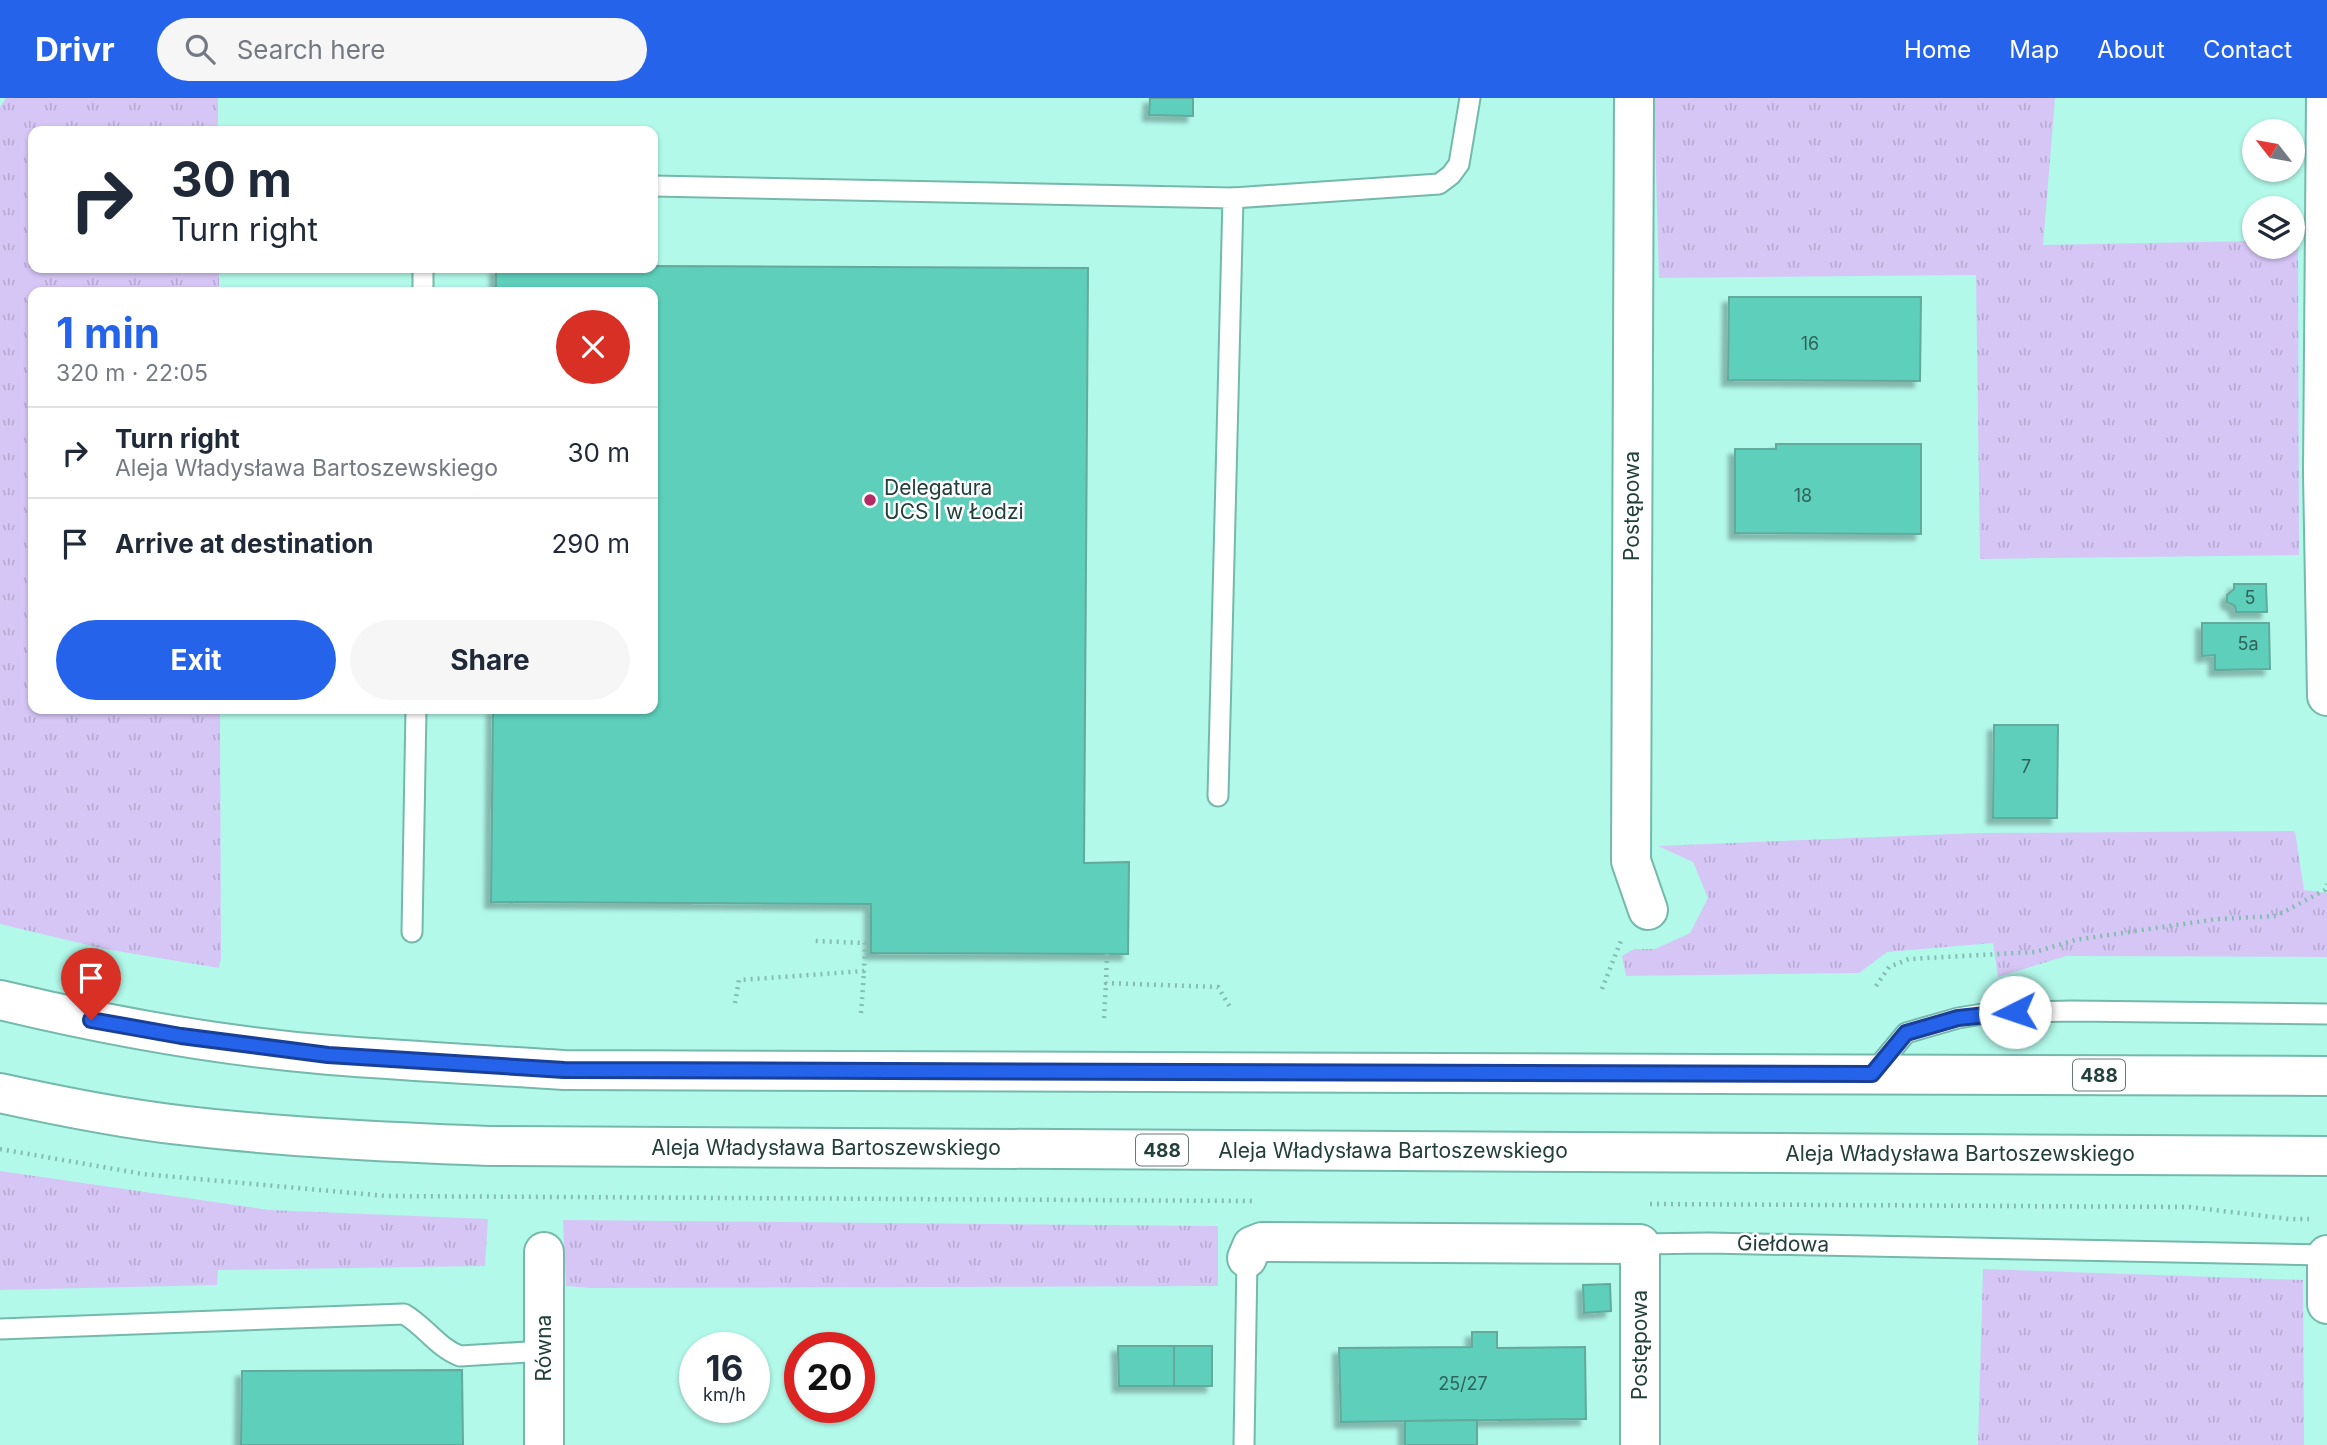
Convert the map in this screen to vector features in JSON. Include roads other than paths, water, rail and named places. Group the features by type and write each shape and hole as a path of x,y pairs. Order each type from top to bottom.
{"main road":[{"name":"Postępowa","path":"1634,98 1631,860 1648,910"},
{"path":"2326,98 2323,474 2327,696"},
{"name":"488","path":"0,1000 147,1030 328,1055 564,1070 2327,1076"},
{"name":"Aleja Władysława Bartoszewskiego","path":"0,1093 176,1125 355,1141 489,1146 2327,1156"},
{"name":"Giełdowa","path":"1247,1258 1252,1246 1262,1242 1640,1244"},
{"path":"2323,1243 2327,1304"},
{"name":"Postępowa","path":"1640,1244 1640,1445"},
{"name":"Równa","path":"544,1252 544,1445"}],"lane":[{"path":"658,186 1233,198 1439,184 1451,175 1458,164 1470,98"},
{"path":"1218,796 1233,198"},
{"path":"412,932 415,714"},
{"path":"1872,1074 1906,1033 1958,1018 1989,1013 2327,1014"},
{"name":"Giełdowa","path":"1640,1244 2323,1243"},
{"path":"1244,1445 1247,1258"},
{"path":"0,1329 404,1314 450,1352 460,1356 544,1352"}],"place":[{"name":"Delegatura UCS I w Łodzi","path":"870,500"}]}
